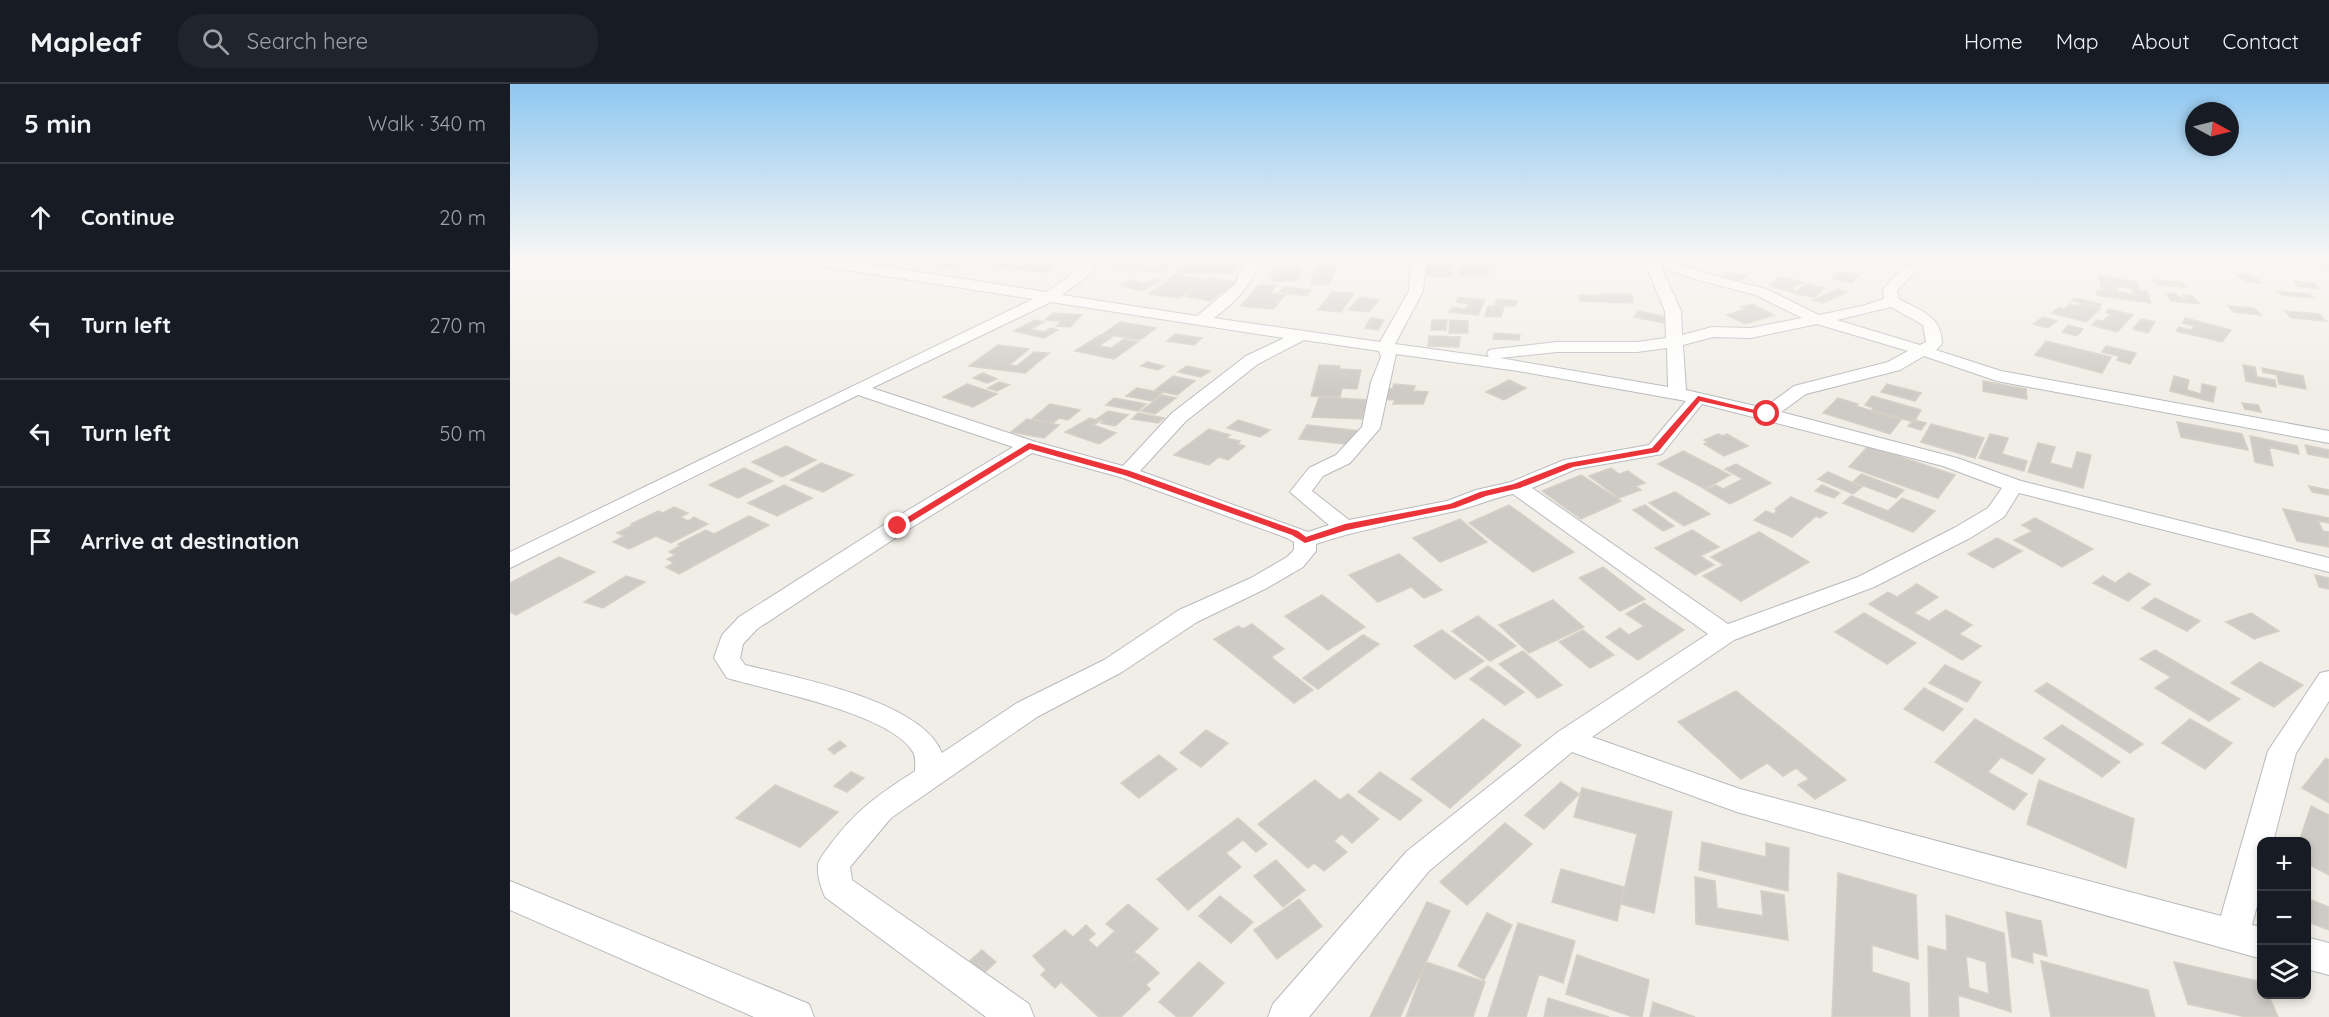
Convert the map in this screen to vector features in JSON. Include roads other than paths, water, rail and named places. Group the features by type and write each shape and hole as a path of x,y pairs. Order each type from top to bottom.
{"street":[{"path":"510,561 1037,303"},
{"path":"1090,303 1300,336 1386,345 1698,398 1950,462 2014,485 2329,565"},
{"path":"1200,321 1223,303"},
{"path":"1345,527 1300,492 1316,472 1343,459 1371,428 1380,382 1389,357 1386,345 1410,303"},
{"path":"1669,303 1673,311 1676,342 1677,394"},
{"path":"1782,303 1816,319 1924,351 1997,376 2329,437"},
{"path":"1474,359 1557,346 1637,347 1676,342 1712,332 1751,333 1866,310 1888,303"},
{"path":"1767,414 1800,390 1894,366 1934,344 1934,334 1930,323 1895,303"},
{"path":"1127,473 1179,417 1252,360 1300,336"},
{"path":"857,389 1029,446 1127,473 1295,533 1305,540"},
{"path":"1305,540 1345,527 1452,506 1483,494 1516,487 1571,465 1655,450 1698,398"},
{"path":"929,776 928,751 916,736 895,721 836,700 736,672 727,658 731,641 748,623 898,526 1029,446"},
{"path":"1286,1017 1418,861 1568,739 1725,634 1866,582 1941,544 1996,512 2014,485"},
{"path":"1516,487 1725,634"},
{"path":"1016,1017 837,887 834,864 854,837 880,809 1027,710 1113,666 1188,616 1259,583 1295,561 1305,551 1305,540"},
{"path":"1568,739 1737,800 2247,939 2282,751 2329,680"},
{"path":"510,895 796,1017"},
{"path":"2311,954 2329,959"}]}
